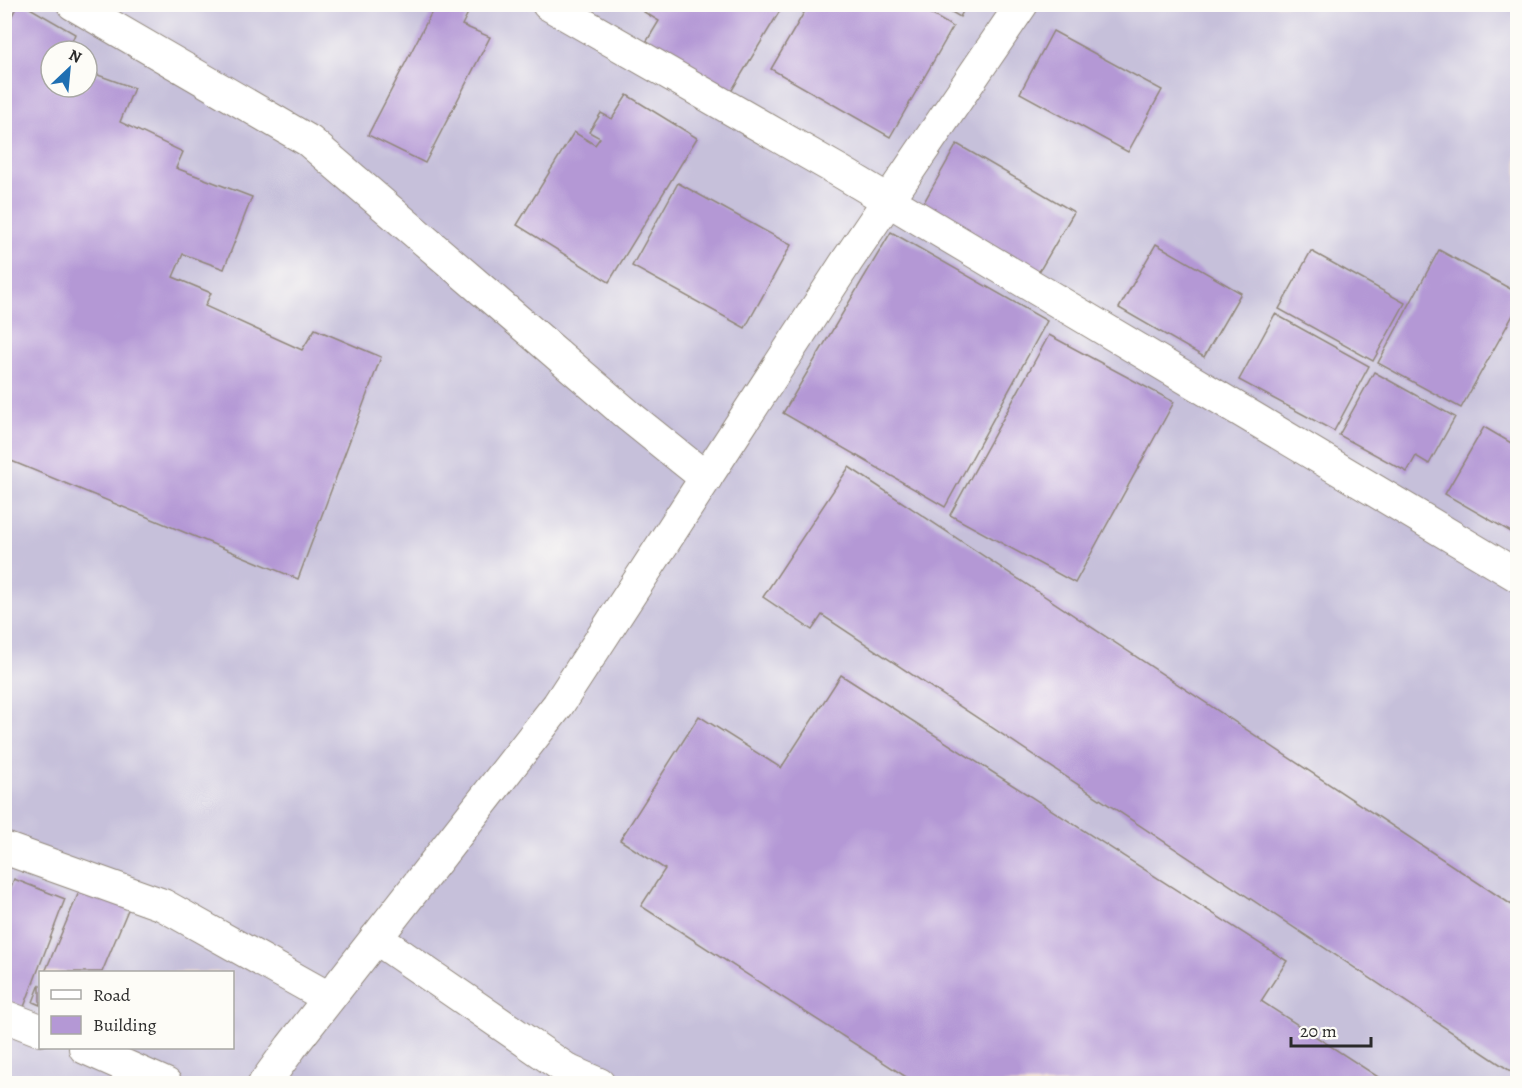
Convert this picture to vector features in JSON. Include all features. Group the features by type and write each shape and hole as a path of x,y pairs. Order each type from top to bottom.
{"street":[{"path":"73,4 309,141 620,408 706,478"},
{"path":"548,4 831,166 1518,576"},
{"path":"264,1083 558,705 888,200 1022,4"},
{"path":"4,848 163,905 329,998"},
{"path":"376,938 565,1077 599,1083"},
{"path":"4,1016 39,1030"},
{"path":"90,1049 166,1083"}],"shaded area":[{"path":"5,5 1517,5 1517,1083 5,1083"}],"building":[{"path":"18,4 23,4 75,34 73,39 39,39 39,99 99,99 99,75 134,88 120,122 183,152 176,168 252,197 224,269 183,254 173,277 211,293 205,306 302,350 315,329 381,357 298,579 4,458 4,31"},
{"path":"436,4 472,5 462,25 490,37 425,163 368,135"},
{"path":"649,4 784,4 726,100 642,49 659,21 644,12"},
{"path":"809,4 914,4 953,27 890,137 771,69"},
{"path":"938,4 967,4 960,17"},
{"path":"1053,31 1162,90 1128,152 1020,93"},
{"path":"627,95 697,138 609,282 517,225 574,132 595,145 600,138 589,132 601,113 612,119"},
{"path":"957,144 1074,212 1039,272 923,204"},
{"path":"678,183 791,245 745,328 632,266"},
{"path":"891,232 1047,321 945,507 783,413"},
{"path":"1156,244 1241,293 1204,357 1119,308"},
{"path":"1439,250 1518,293 1518,306 1461,408 1378,363"},
{"path":"1311,251 1405,303 1373,361 1279,309"},
{"path":"1275,314 1369,366 1334,431 1239,380"},
{"path":"1049,335 1174,402 1075,583 950,515"},
{"path":"1374,372 1455,417 1429,464 1416,456 1407,472 1339,435"},
{"path":"1484,427 1518,447 1518,536 1445,494"},
{"path":"849,467 1518,909 1518,1076 822,615 812,630 763,597"},
{"path":"841,675 1287,961 1261,1001 1389,1084 917,1084 641,906 665,869 620,840 699,716 781,768"},
{"path":"14,879 65,899 24,1007 4,999 4,904"},
{"path":"82,885 130,905 102,971 45,971"},
{"path":"39,987 39,1005 33,1002"}]}
